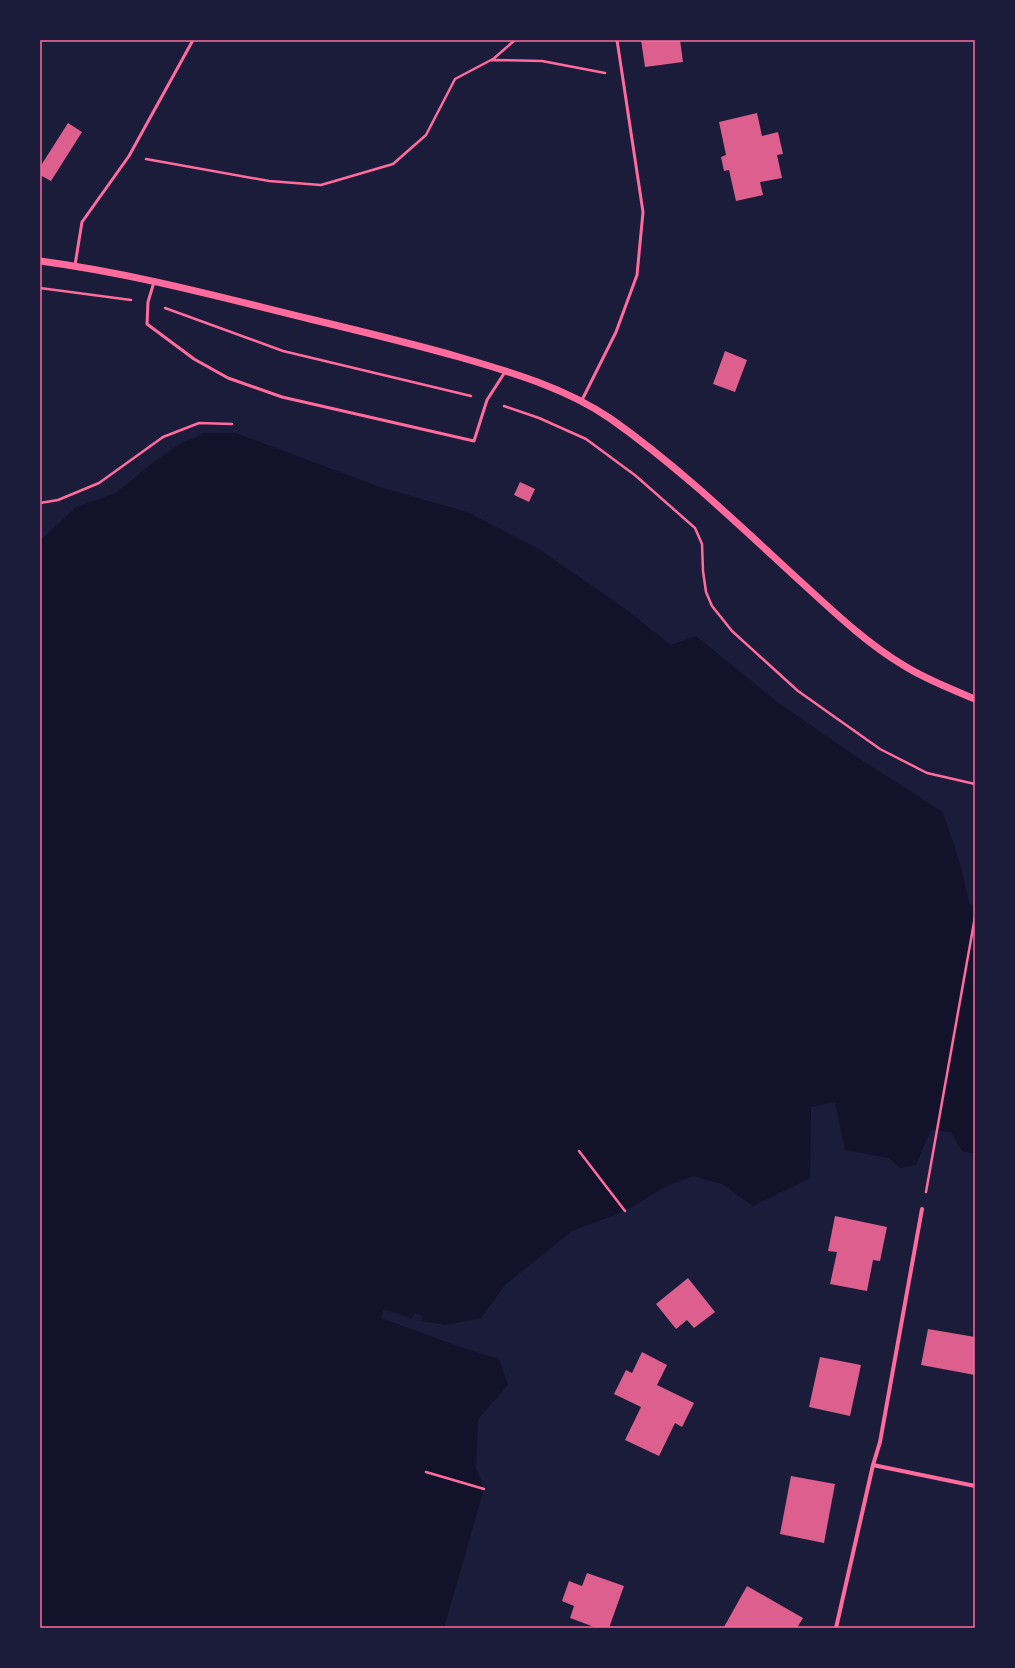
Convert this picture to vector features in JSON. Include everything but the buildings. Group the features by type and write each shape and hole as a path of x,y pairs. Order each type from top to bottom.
{"street":[{"path":"40,261 75,265 154,281 402,342 506,370 548,386 609,418 674,466 852,628 903,666 975,699"},
{"path":"836,1628 873,1465 880,1442 922,1209"},
{"path":"873,1465 975,1486"}],"lane":[{"path":"75,265 82,222 129,156 193,40"},
{"path":"581,402 616,332 637,275 643,212 621,76 617,40"},
{"path":"154,281 148,302 147,324 188,355 228,378 282,398 474,441 487,400 506,370"}],"path":[{"path":"129,156 269,181 321,186 393,164 426,135 455,79 491,60 515,40"},
{"path":"491,60 542,61 621,76"},
{"path":"40,288 148,302 283,351 487,400 539,418 586,439 636,476 695,528 702,544 706,592 712,606 732,631 798,691 880,748 927,773 975,784"},
{"path":"40,503 58,500 98,483 163,437 199,423 232,424"},
{"path":"922,1209 936,1141 975,917"},
{"path":"579,1151 625,1211"},
{"path":"426,1472 484,1489"}],"shaded area":[{"path":"204,433 236,433 380,487 467,512 537,548 620,605 671,645 696,636 776,701 855,756 943,812 961,867 969,904 975,905 975,1154 962,1151 951,1132 931,1130 916,1165 900,1168 889,1158 845,1150 835,1102 811,1107 810,1178 753,1206 722,1184 694,1176 667,1186 625,1211 572,1231 504,1286 481,1318 446,1325 421,1321 423,1316 414,1313 412,1319 384,1309 381,1318 466,1349 499,1359 508,1385 478,1419 476,1467 484,1489 444,1628 40,1628 40,541 76,507 116,493 150,465 178,445"}]}
